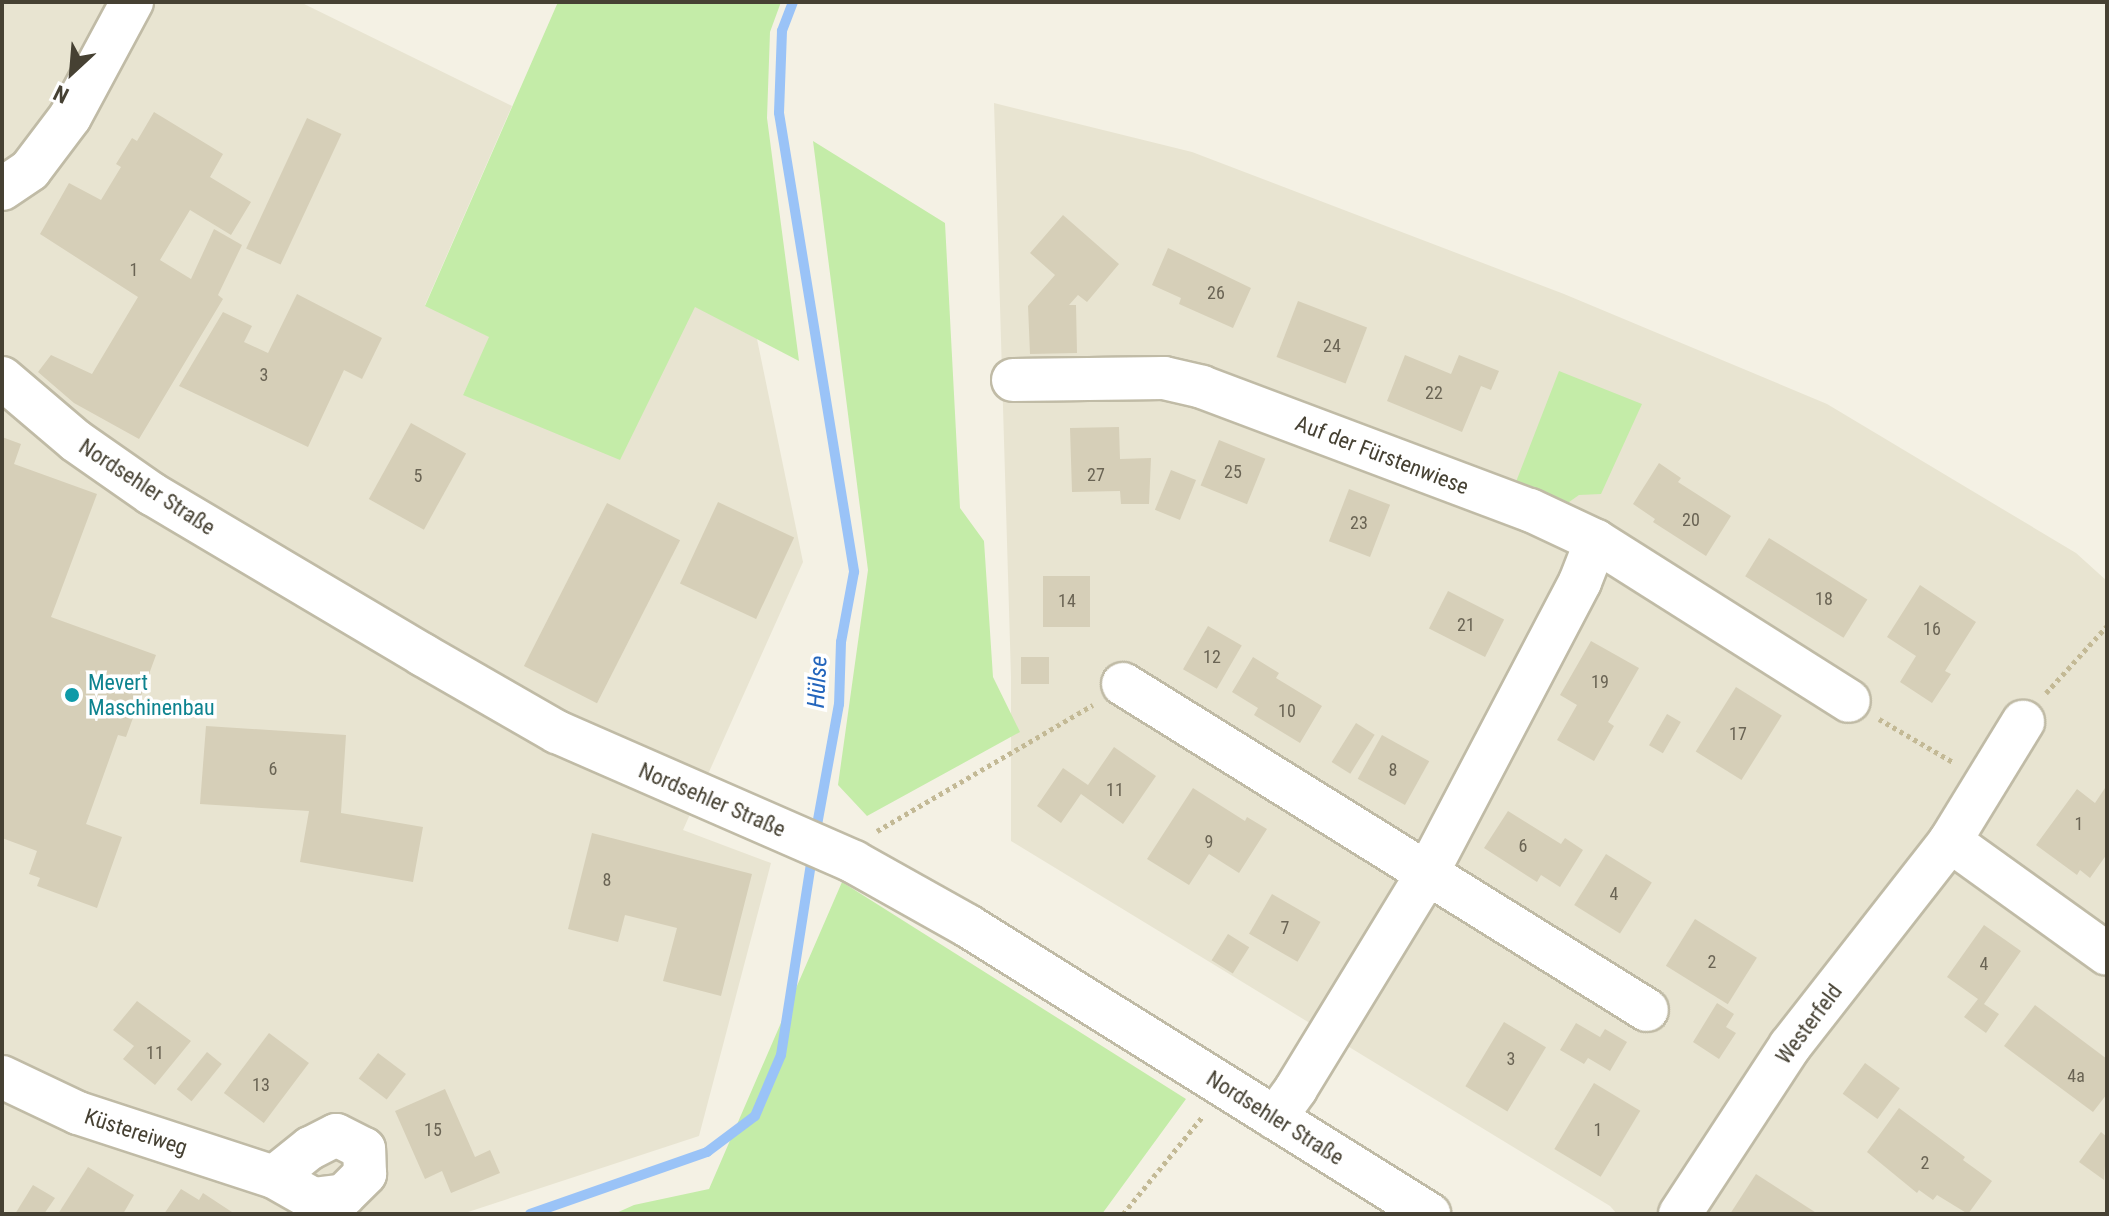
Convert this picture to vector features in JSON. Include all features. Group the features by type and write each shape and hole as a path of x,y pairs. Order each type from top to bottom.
{"street":[{"path":"2,189 30,170 70,117 132,2"},
{"name":"Nordsehler Straße","path":"2,378 76,441 152,494 423,655 557,732 854,862 968,926 1429,1214"},
{"name":"Auf der Fürstenwiese","path":"1013,380 1164,378 1202,387 1530,510 1596,541 1849,701"},
{"path":"1275,1118 1296,1089 1427,874 1580,582 1596,541"},
{"path":"1123,684 1647,1010"},
{"name":"Westerfeld","path":"1680,1214 1790,1046 1950,841 2023,722"},
{"path":"1950,841 2107,954"},
{"name":"Küstereiweg","path":"2,1077 78,1113 274,1177"}],"path":[{"path":"2023,722 2070,663 2107,626"},
{"path":"854,862 875,831 1076,717 1123,684"},
{"path":"1849,701 1984,783"},
{"path":"1123,1214 1184,1137 1229,1090"}],"shaded area":[{"path":"2,2 300,2 512,106 425,305 490,337 463,395 695,306 757,339 803,562 683,830 771,863 699,1136 462,1214 2,1214"},
{"path":"994,103 1192,152 1564,294 1827,404 2076,553 2107,581 2107,1214 1617,1214 1610,1206 1011,841 1011,677"}],"green space":[{"path":"558,2 781,2 770,32 767,118 799,361 695,307 620,460 463,395 489,337 425,306"},
{"path":"813,141 945,223 960,508 984,541 993,677 1020,732 867,816 838,785 868,570"},
{"path":"1559,371 1642,404 1601,494 1579,495 1562,507 1514,487"},
{"path":"842,882 1186,1099 1102,1214 614,1214 634,1205 709,1189"}],"building":[{"path":"154,112 223,154 210,177 251,202 231,235 190,210 160,260 191,279 214,229 242,245 218,295 223,299 139,439 74,403 38,372 51,355 92,374 138,297 40,234 69,183 101,200 121,167 116,164 132,138 137,141"},
{"path":"307,118 341,134 281,265 246,249"},
{"path":"1063,215 1119,264 1087,302 1078,295 1069,305 1076,305 1077,353 1030,354 1028,306 1055,275 1030,253"},
{"path":"1168,248 1251,288 1233,328 1179,304 1181,298 1152,285"},
{"path":"297,294 382,338 362,379 344,370 308,447 179,386 223,312 252,326 244,342 268,353"},
{"path":"1298,301 1367,328 1346,384 1276,357"},
{"path":"1405,355 1451,374 1459,355 1499,371 1491,390 1481,386 1462,432 1387,401"},
{"path":"411,423 466,454 424,530 369,499"},
{"path":"1119,427 1120,459 1151,458 1149,504 1121,504 1120,491 1072,492 1070,428"},
{"name":"Mevert Maschinenbau","path":"2,437 21,444 14,464 97,494 51,617 156,655 126,737 118,735 86,824 122,837 97,908 37,886 40,878 29,874 37,851 2,838"},
{"path":"1219,440 1265,459 1247,504 1201,485"},
{"path":"1659,463 1681,478 1678,482 1731,516 1706,556 1653,522 1655,519 1633,504"},
{"path":"1171,470 1196,480 1180,520 1155,510"},
{"path":"1349,489 1390,505 1370,557 1329,541"},
{"path":"718,502 794,537 756,619 680,584"},
{"path":"607,503 680,540 597,703 524,666"},
{"path":"1769,538 1867,599 1844,638 1745,576"},
{"path":"1043,576 1090,576 1090,627 1043,627"},
{"path":"1920,585 1976,622 1945,671 1951,674 1932,703 1900,682 1916,656 1887,637"},
{"path":"1448,591 1504,620 1485,657 1429,628"},
{"path":"1208,626 1242,646 1217,689 1183,669"},
{"path":"1591,641 1639,668 1608,722 1614,726 1594,761 1557,740 1577,705 1560,695"},
{"path":"1021,657 1049,657 1049,684 1021,684"},
{"path":"1253,657 1279,673 1276,678 1322,706 1300,743 1254,715 1258,708 1232,692"},
{"path":"1736,687 1782,716 1742,780 1696,751"},
{"path":"1667,714 1681,722 1663,753 1649,745"},
{"path":"1356,723 1375,735 1350,774 1332,762"},
{"path":"206,726 346,735 341,813 423,827 413,882 300,862 309,811 200,804"},
{"path":"1382,735 1429,761 1405,805 1358,779"},
{"path":"1114,747 1156,776 1123,824 1081,794 1061,823 1037,806 1063,768 1088,785"},
{"path":"2107,785 2107,854 2090,878 2080,870 2077,875 2036,845 2077,789 2095,803"},
{"path":"1193,788 1245,821 1247,817 1267,829 1239,873 1209,854 1189,885 1147,859"},
{"path":"1508,811 1561,844 1565,838 1583,850 1560,887 1541,875 1537,882 1484,848"},
{"path":"592,833 752,874 721,996 663,981 677,928 625,915 618,942 568,929"},
{"path":"1606,854 1652,883 1620,933 1574,905"},
{"path":"1272,894 1320,922 1297,962 1249,934"},
{"path":"1695,919 1757,958 1728,1004 1666,966"},
{"path":"1984,925 2021,951 1984,1004 1999,1014 1986,1033 1964,1017 1978,999 1947,977"},
{"path":"1228,934 1249,947 1233,974 1212,960"},
{"path":"137,1001 191,1041 155,1085 123,1059 134,1046 113,1030"},
{"path":"1717,1003 1734,1014 1726,1027 1736,1033 1719,1059 1693,1042"},
{"path":"2035,1005 2107,1059 2107,1094 2093,1112 2004,1046"},
{"path":"1504,1022 1546,1047 1507,1112 1465,1086"},
{"path":"1576,1023 1600,1037 1605,1029 1627,1042 1610,1071 1588,1058 1584,1064 1560,1050"},
{"path":"269,1033 309,1063 264,1123 224,1093"},
{"path":"207,1052 222,1064 192,1101 177,1089"},
{"path":"378,1053 406,1074 387,1100 359,1079"},
{"path":"1865,1063 1900,1088 1877,1119 1843,1094"},
{"path":"1594,1083 1640,1111 1601,1177 1554,1149"},
{"path":"445,1089 475,1157 490,1150 500,1173 451,1193 442,1171 425,1179 395,1111"},
{"path":"1899,1108 1992,1181 1968,1214 1937,1195 1933,1200 1919,1190 1917,1193 1867,1152"},
{"path":"2101,1132 2107,1137 2104,1180 2079,1162"},
{"path":"88,1167 134,1195 123,1214 58,1214"},
{"path":"1756,1174 1818,1214 1730,1214"},
{"path":"33,1185 55,1198 44,1214 15,1214"},
{"path":"181,1189 199,1200 203,1193 235,1214 164,1214"}],"waterway":[{"name":"Hülse","path":"793,2 782,31 779,113 854,572 841,642 839,704 815,836"},
{"name":"Hülse","path":"530,1214 707,1152 755,1116 781,1055 812,856"}],"place":[{"name":"Mevert Maschinenbau","path":"72,695"}]}
